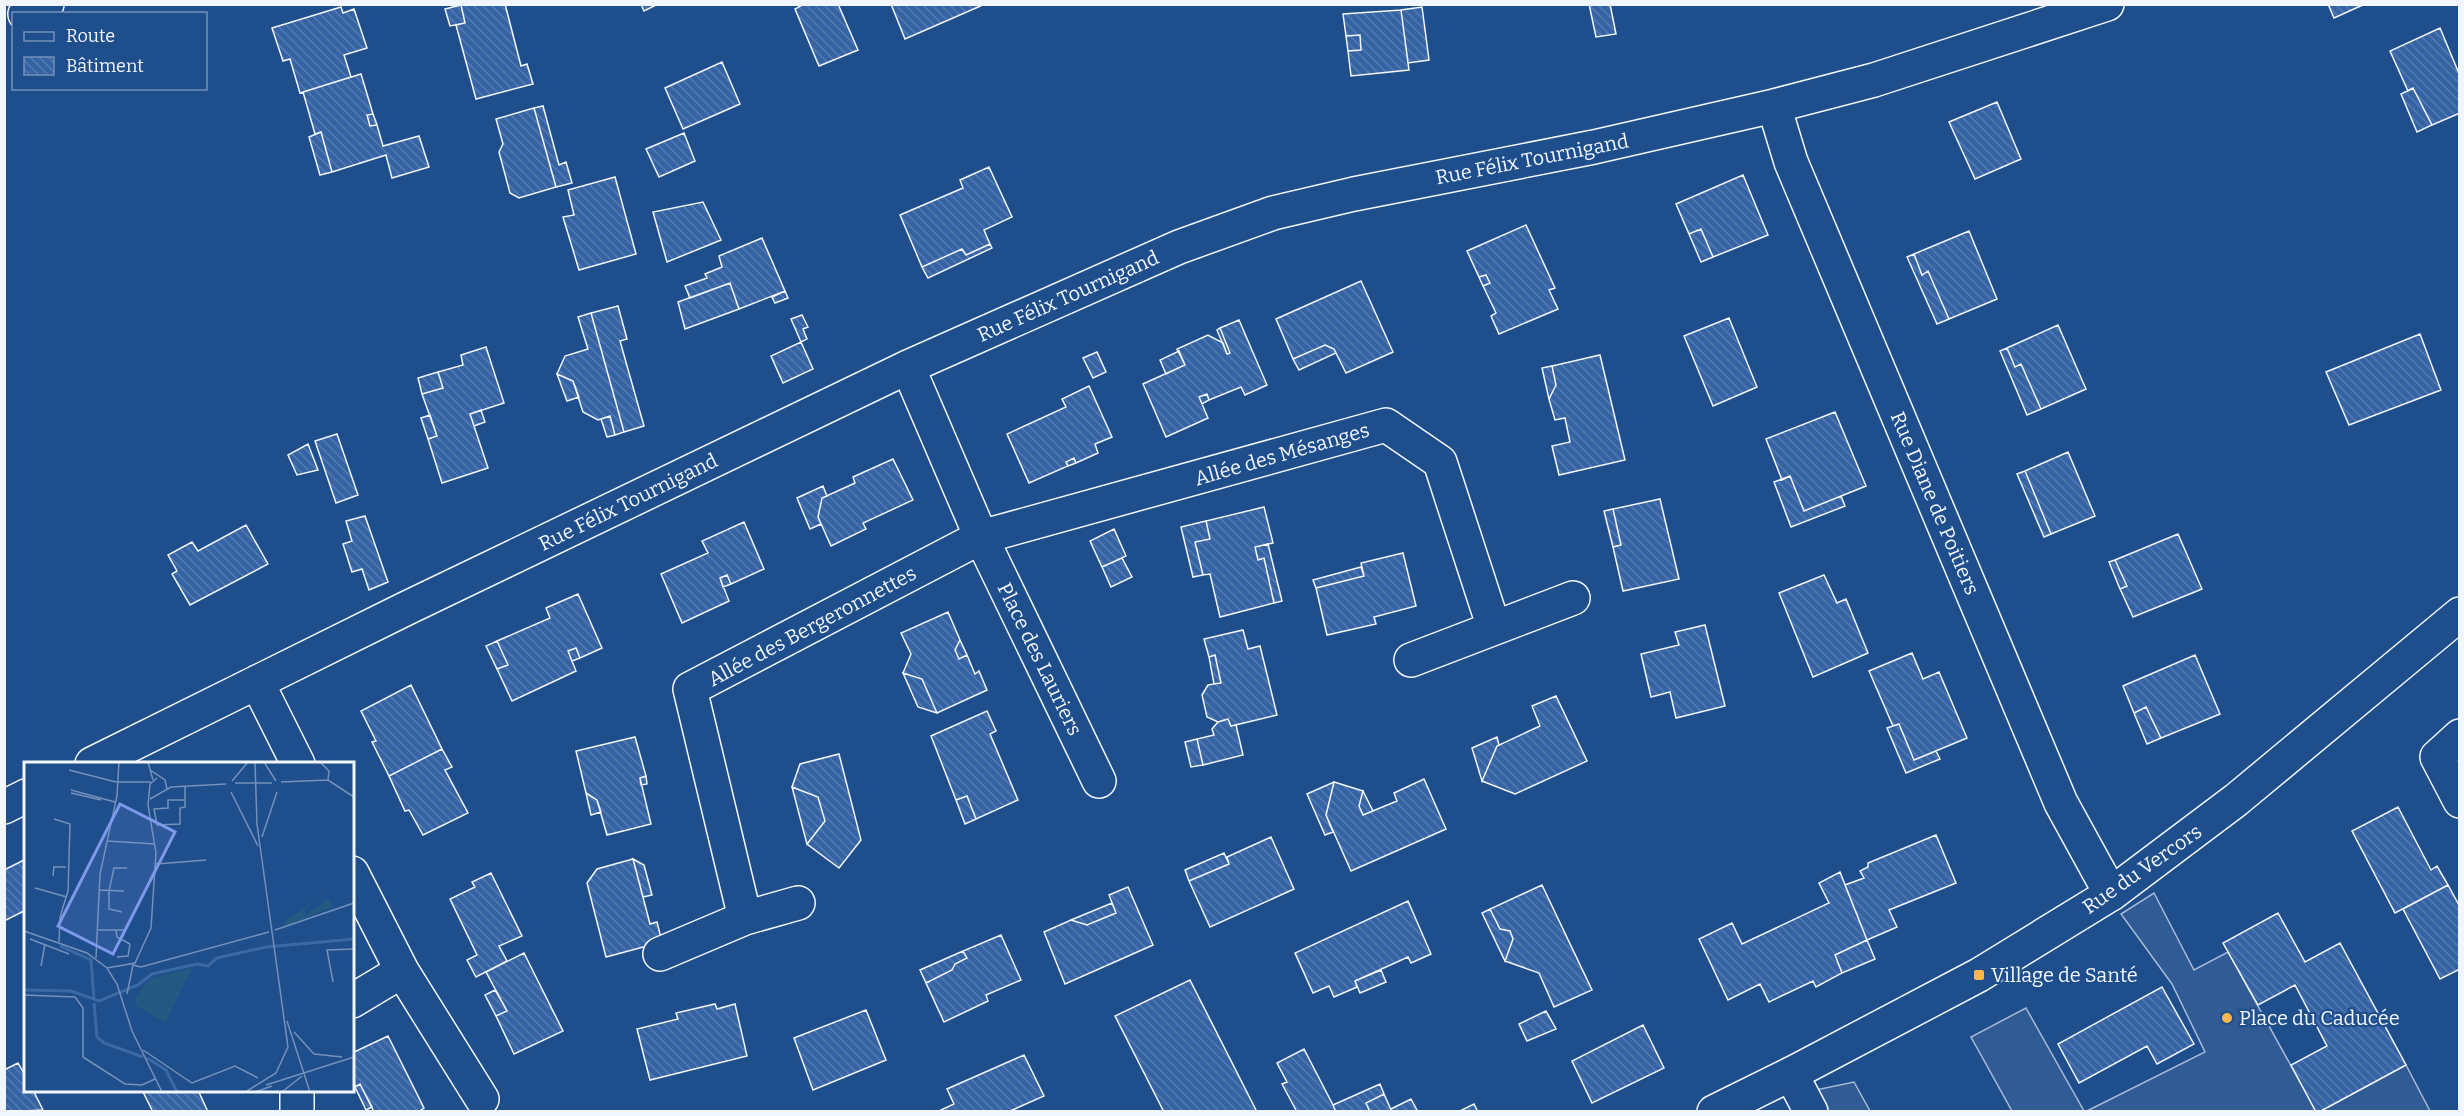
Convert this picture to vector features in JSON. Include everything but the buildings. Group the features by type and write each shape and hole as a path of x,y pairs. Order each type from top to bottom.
{"street":[{"path":"30,12 47,4"},
{"name":"Rue Félix Tournigand","path":"96,762 908,367 1179,247 1273,213 1354,194 1594,147 1774,106 1874,80 2108,4"},
{"name":"Rue Diane de Poitiers","path":"1774,106 1791,162 2061,803 2111,894"},
{"name":"Place des Lauriers","path":"908,367 981,537 1099,781"},
{"name":"Allée des Mésanges","path":"981,537 1386,425 1440,462 1494,628"},
{"name":"Allée des Bergeronnettes","path":"745,918 690,689 981,537"},
{"path":"1411,660 1573,598"},
{"name":"Rue du Vercors","path":"1714,1112 1979,975 2111,894 2236,800 2460,614"},
{"path":"257,682 297,762"},
{"path":"2460,736 2437,757 2460,801"},
{"path":"4,807 24,797"},
{"path":"354,877 402,971 482,1099"},
{"path":"660,954 745,918 798,903"},
{"path":"354,1000 402,971"},
{"path":"1791,1074 1811,1112"},
{"path":"297,1092 297,1112"}],"shaded area":[{"name":"Place du Caducée","path":"2154,893 2194,970 2228,952 2316,1111 2085,1112 2205,1052 2172,984 2121,914"},
{"path":"2026,1008 2084,1111 2012,1111 1971,1037"},
{"name":"Place du Caducée","path":"2406,1065 2430,1111 2319,1112"},
{"path":"1854,1082 1870,1111 1816,1111 1806,1092"}],"place":[{"name":"Village de Santé","path":"1979,975"},
{"name":"Place du Caducée","path":"2227,1018"}]}
